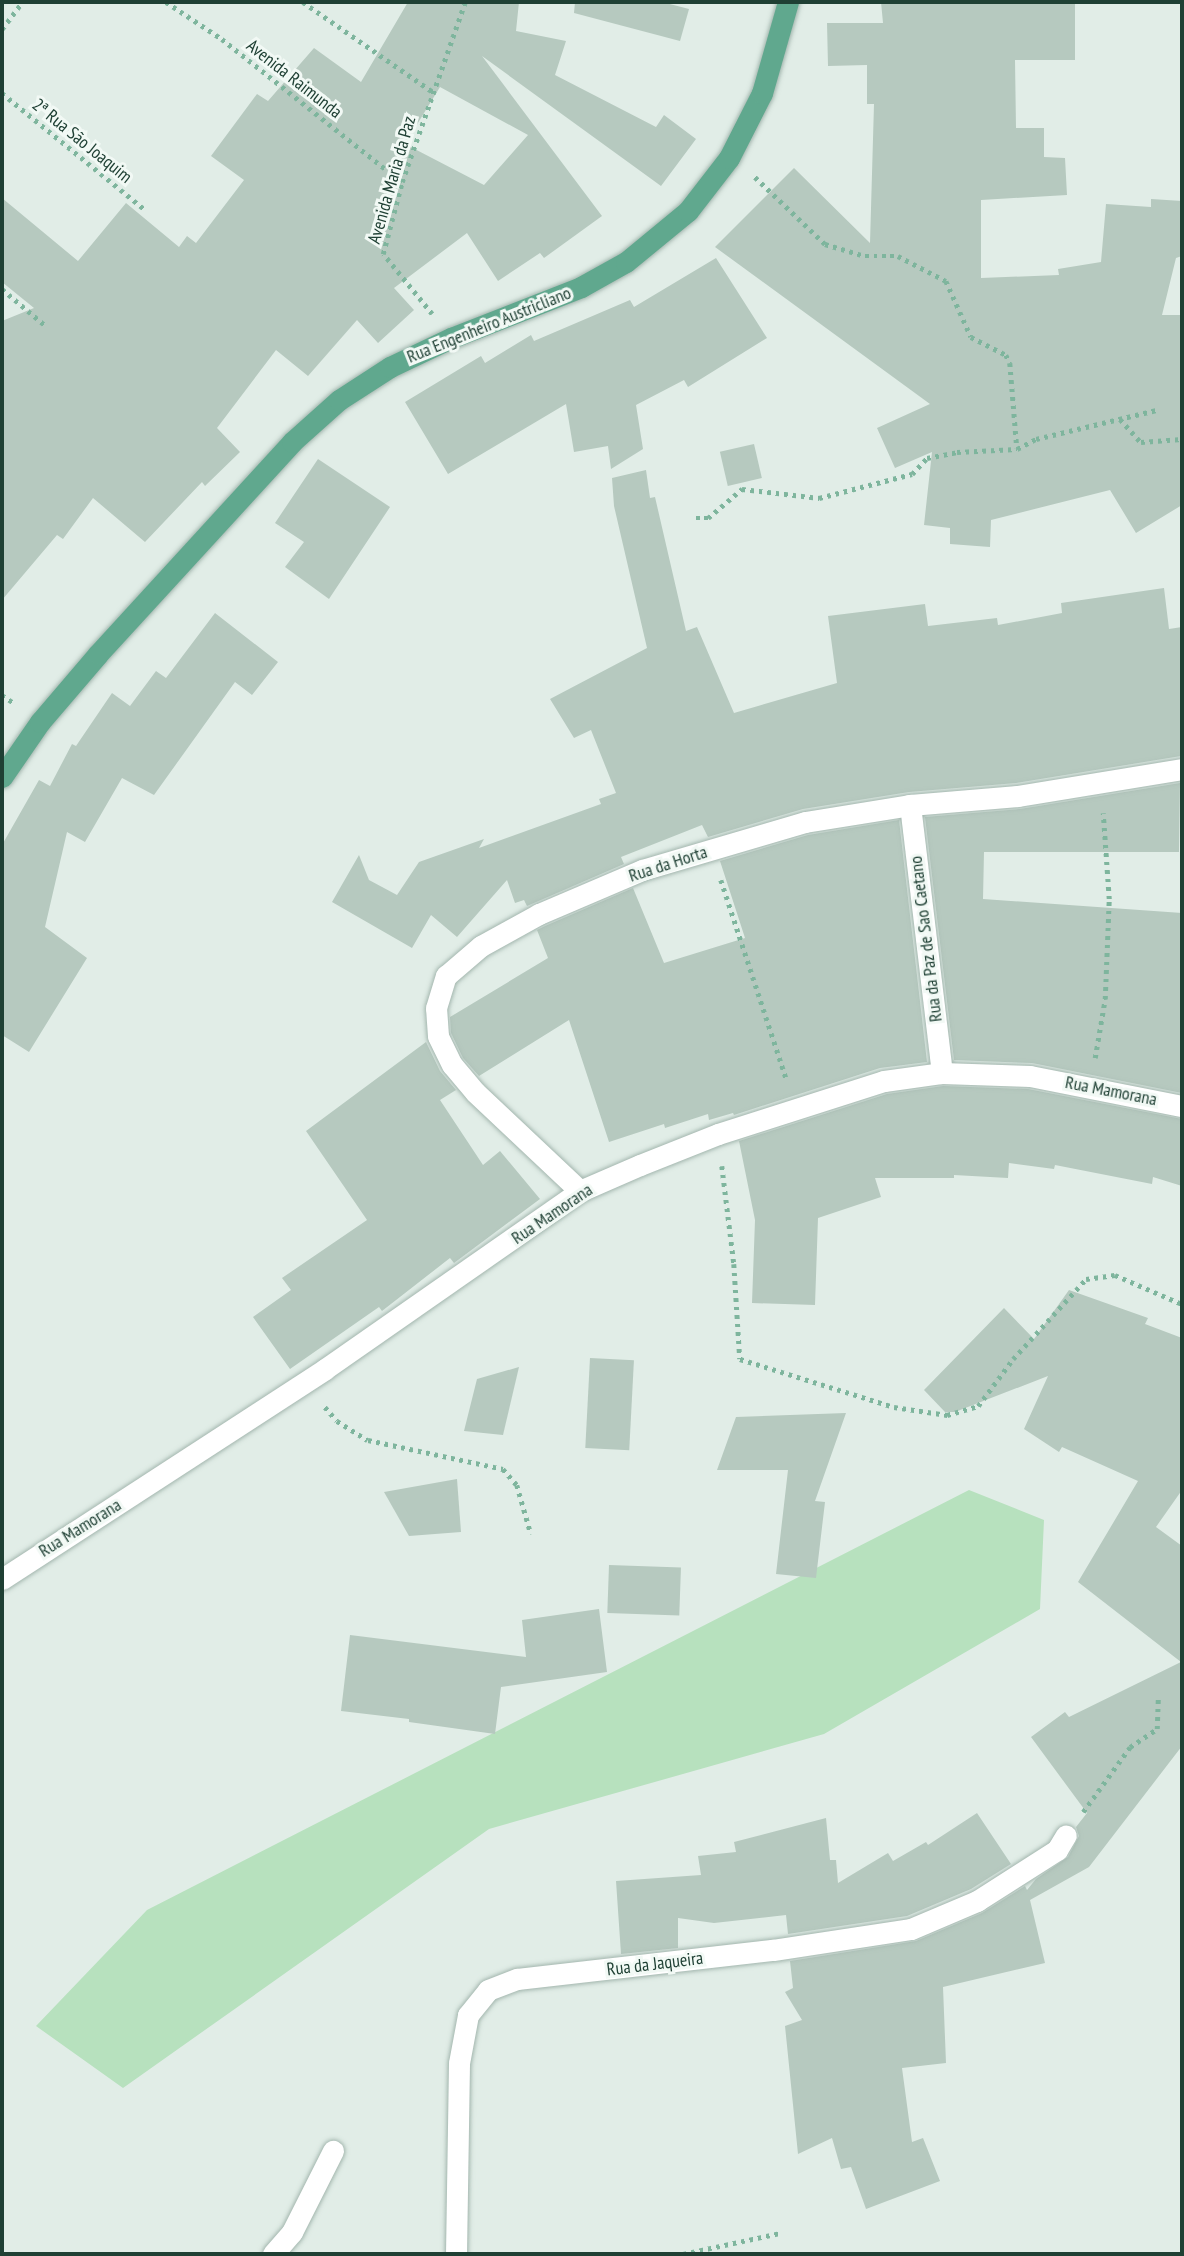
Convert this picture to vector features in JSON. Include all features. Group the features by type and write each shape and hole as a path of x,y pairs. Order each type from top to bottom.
{"main road":[{"name":"Rua Engenheiro Austricliano","path":"2,777 40,722 97,654 292,442 339,400 390,367 451,338 581,288 626,262 688,211 729,158 762,93 788,2"}],"street":[{"name":"Rua da Horta","path":"580,1191 475,1091 452,1065 438,1036 436,1008 446,976 481,946 539,914 642,870 805,822 910,805 1018,796 1182,769"},
{"name":"Rua da Paz de Sao Caetano","path":"910,805 942,1073"},
{"name":"Rua Mamorana","path":"2,1579 304,1383 507,1245 580,1191 718,1134 884,1082 942,1073 1030,1076 1182,1106"},
{"name":"Rua da Jaqueira","path":"456,2254 459,2063 468,2015 488,1990 517,1979 772,1950 902,1931 977,1901 1057,1850 1066,1835"},
{"path":"274,2254 292,2232 333,2151"}],"path":[{"path":"2,29 22,2"},
{"name":"Avenida Raimunda","path":"166,2 222,39 402,182"},
{"path":"303,2 433,92"},
{"name":"Avenida Maria da Paz","path":"451,338 383,254 402,182 465,2"},
{"name":"2ª Rua São Joaquim","path":"2,93 144,209"},
{"path":"729,158 771,189 825,244 865,257 898,256 946,281 971,337 1006,355 1010,363 1017,449"},
{"path":"2,289 46,326"},
{"path":"696,518 708,518 742,489 819,498 912,474 927,458 957,452 1017,449 1036,439 1157,410"},
{"path":"1119,418 1141,442 1182,439"},
{"path":"1090,1087 1105,999 1109,899 1101,784"},
{"path":"711,849 794,1109"},
{"path":"718,1134 734,1264 740,1359 894,1407 957,1414 978,1406 1013,1359 1086,1279 1115,1275 1182,1304"},
{"path":"304,1383 337,1421 368,1440 503,1469 517,1485 531,1534"},
{"path":"1066,1835 1130,1747 1157,1729 1158,1699"},
{"path":"683,2254 780,2233"}],"green space":[{"path":"969,1490 1044,1520 1040,1609 824,1734 489,1829 123,2088 36,2026 147,1910"}],"building":[{"path":"408,2 519,2 516,31 566,41 555,75 656,127 664,115 696,139 661,186 482,56 602,216 544,258 540,253 498,281 467,233 394,288 414,310 378,343 357,320 308,376 276,350 217,428 240,452 205,486 202,482 145,542 93,498 63,539 57,535 2,600 2,321 34,308 2,282 2,198 78,261 126,203 179,247 187,236 196,243 244,180 211,156 257,94 268,101 314,48 361,82","holes":["440,87 528,135 484,185 405,144"]},
{"path":"575,2 662,2 689,9 680,41 574,13"},
{"path":"881,2 1075,2 1075,60 1015,60 1016,128 1044,128 1044,157 1065,158 1067,195 981,200 981,278 1059,275 1058,269 1101,262 1106,204 1151,207 1151,199 1182,201 1182,256 1176,258 1162,315 1182,315 1182,505 1136,533 1110,490 991,520 990,547 950,544 950,528 924,525 932,452 895,468 877,428 930,404 715,247 794,168 870,243 874,104 867,104 867,65 828,66 827,23 883,23"},
{"path":"716,258 767,338 688,387 684,380 636,405 643,449 611,469 608,446 574,452 566,404 448,474 405,402 481,356 485,363 531,335 534,341 630,300 634,307"},
{"path":"754,444 762,478 728,486 720,452"},
{"path":"318,459 390,507 329,599 285,567 304,542 275,523"},
{"path":"646,470 650,498 655,497 686,631 697,627 734,713 837,683 828,616 925,604 928,626 997,618 998,625 1062,613 1061,603 1164,588 1169,629 1182,627 1181,756 1016,783 909,792 803,809 708,837 702,825 621,857 624,864 527,906 524,900 515,903 507,880 457,937 431,915 412,948 332,902 359,855 369,880 397,895 419,862 484,839 479,848 601,804 599,799 616,793 591,730 574,738 550,699 647,648 614,506 612,478"},
{"path":"215,613 278,662 252,695 235,682 154,795 122,778 85,842 67,832 45,927 87,958 29,1052 2,1035 2,845 39,780 50,786 72,744 76,746 112,693 130,706 156,671 166,678"},
{"path":"1180,783 1179,852 984,852 983,899 1182,913 1182,1093 1032,1063 954,1060 925,817 1020,809"},
{"path":"899,820 927,1062 880,1068 734,1115 733,1113 709,1120 708,1114 665,1128 664,1124 609,1142 569,1020 479,1076 463,1058 451,1033 450,1017 548,958 537,930 633,888 664,963 745,938 720,861 808,835"},
{"path":"426,1042 440,1071 456,1090 440,1100 483,1165 500,1151 540,1199 454,1263 450,1258 382,1311 379,1307 290,1369 253,1317 291,1290 282,1278 367,1220 306,1131"},
{"path":"943,1086 1028,1089 1182,1119 1182,1186 1153,1177 1152,1184 1055,1165 1054,1169 1009,1163 1008,1178 954,1175 954,1178 875,1178 881,1197 818,1218 815,1305 752,1303 755,1220 739,1141 887,1094"},
{"path":"1069,1290 1148,1318 1145,1324 1182,1338 1182,1490 1156,1527 1182,1546 1182,1746 1089,1867 1030,1900 1045,1963 943,1987 946,2063 902,2068 912,2142 923,2138 940,2181 866,2209 851,2167 841,2169 832,2138 798,2154 785,2026 802,2020 785,1992 793,1988 790,1961 916,1941 982,1913 1025,1886 1027,1890 1036,1879 1068,1857 1079,1836 1076,1827 1087,1813 1031,1737 1065,1712 1069,1717 1181,1662 1078,1582 1138,1481 1062,1447 1059,1452 1024,1429 1048,1376 955,1412 945,1412 924,1390 1004,1308 1034,1339"},
{"path":"590,1358 634,1360 629,1450 585,1448"},
{"path":"519,1367 503,1435 464,1431 477,1379"},
{"path":"846,1413 815,1501 825,1502 816,1578 776,1574 788,1470 717,1470 736,1417"},
{"path":"457,1479 461,1532 409,1536 384,1492"},
{"path":"609,1565 681,1568 679,1615 607,1613"},
{"path":"599,1609 607,1672 501,1687 495,1734 409,1722 409,1719 341,1711 350,1635 526,1657 522,1620"},
{"path":"977,1813 1011,1864 971,1889 907,1916 788,1934 786,1915 714,1923 678,1918 678,1948 621,1954 616,1881 701,1875 698,1856 736,1852 734,1842 826,1818 830,1860 836,1860 838,1883 888,1853 893,1861 926,1842 928,1845"}]}
